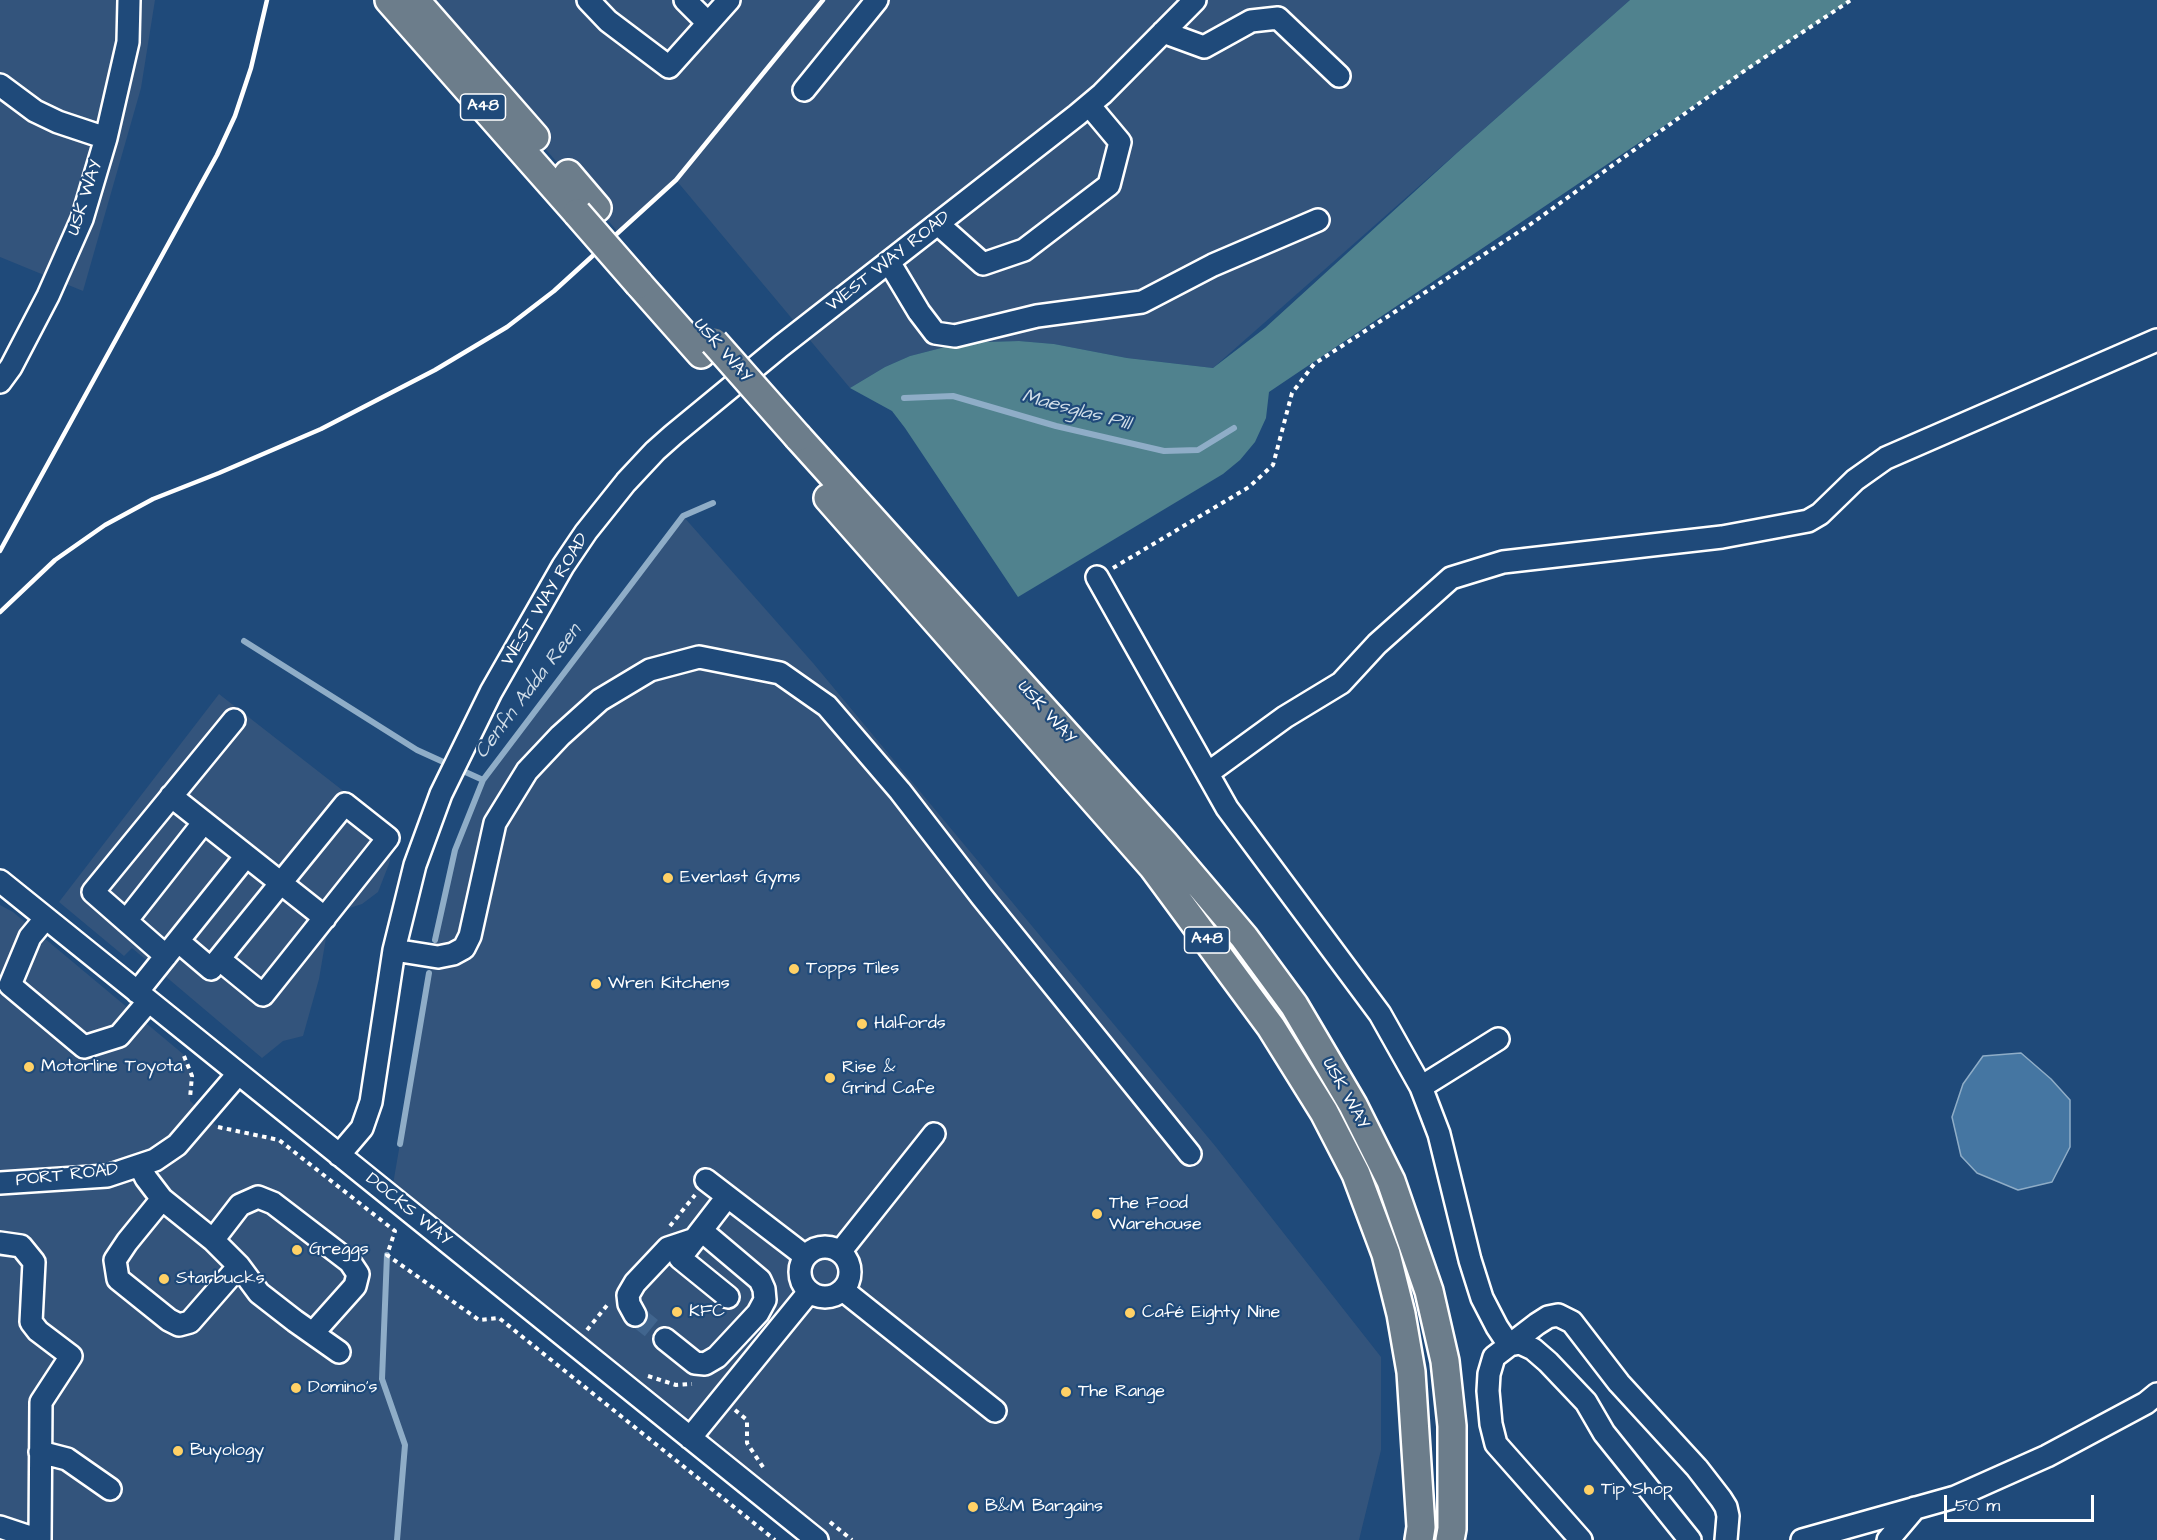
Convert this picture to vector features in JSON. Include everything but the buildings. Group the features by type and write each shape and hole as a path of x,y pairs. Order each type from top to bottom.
{"main road":[{"name":"USK WAY","path":"389,0 587,211 790,442 1153,867 1271,1027 1324,1112 1356,1174 1386,1254 1401,1314 1411,1372 1421,1527 1419,1540"},
{"name":"USK WAY","path":"415,0 587,211"},
{"name":"USK WAY","path":"790,442 1172,853 1244,937 1294,1005 1353,1105 1391,1181 1429,1291 1445,1361 1452,1426 1452,1529 1450,1540"}],"street":[{"name":"USK WAY","path":"0,381 11,367 48,296 82,219 106,138 128,42 129,0"},
{"path":"588,0 608,21 669,67 729,0"},
{"path":"685,0 708,23"},
{"path":"804,90 877,0"},
{"name":"WEST WAY ROAD","path":"339,1155 362,1128 371,1102 393,950 415,865 441,794 491,692 563,566 606,506 655,451 782,346 1089,105 1195,0"},
{"path":"1163,32 1204,47 1251,21 1278,18 1339,76"},
{"path":"0,85 35,111 58,122 106,138"},
{"path":"938,224 983,264 1024,250 1109,185 1120,142 1089,105"},
{"path":"889,262 919,312 935,333 955,336 1037,316 1142,302 1213,265 1318,220"},
{"path":"1208,773 1285,717 1341,683 1377,644 1451,578 1503,562 1722,537 1808,521 1820,514 1855,480 1886,458 2157,340"},
{"path":"1097,576 1227,808 1380,1014 1421,1087 1439,1134 1462,1233 1482,1299 1509,1344"},
{"path":"393,950 438,957 453,954 464,948 470,936 495,823 527,771 560,736 600,700 650,670 699,657 780,673 827,706 900,791 1190,1154"},
{"path":"219,959 263,995 388,838 345,804 280,883 219,959 211,969 126,921 93,892 234,720"},
{"path":"171,796 325,918"},
{"path":"126,921 204,822"},
{"path":"45,919 30,937 10,986 84,1047 119,1036 172,949 246,856"},
{"name":"DOCKS WAY","path":"0,881 816,1540"},
{"path":"1421,1087 1498,1039"},
{"name":"PORT ROAD","path":"0,1183 107,1176 155,1160 177,1145 238,1074"},
{"path":"840,1252 934,1134"},
{"path":"140,1166 162,1199 213,1240 239,1266 259,1293 339,1352"},
{"path":"706,1180 805,1256"},
{"path":"213,1240 240,1205 258,1197 273,1203 350,1262 358,1274 355,1286 313,1333"},
{"path":"727,1197 680,1258 728,1297"},
{"path":"162,1199 115,1260 118,1279 169,1320 179,1325 190,1323 239,1266"},
{"path":"635,1315 629,1304 628,1295 635,1283 668,1248 698,1235"},
{"path":"665,1339 695,1363 705,1364 724,1350 758,1313 765,1300 760,1280 698,1235"},
{"path":"0,1243 21,1246 34,1262 31,1322 38,1331 71,1356 40,1402 40,1540 0,1527"},
{"path":"826,1247 840,1252 846,1258 850,1275 843,1290 822,1298 809,1292 803,1286 800,1271 805,1256 818,1248 826,1247"},
{"path":"843,1290 994,1411"},
{"path":"690,1438 809,1292"},
{"path":"1581,1540 1496,1444 1491,1424 1488,1391 1489,1374 1494,1357 1548,1317 1558,1315 1572,1322 1619,1383 1697,1468 1721,1498 1728,1516 1726,1540"},
{"path":"1509,1344 1520,1343 1533,1348 1568,1382 1586,1402 1604,1433 1690,1540"},
{"path":"1802,1540 1955,1497 2047,1456 2146,1403 2157,1394"},
{"path":"40,1452 67,1459 110,1489"},
{"path":"1888,1540 1915,1508"}],"path":[{"path":"1097,576 1249,487 1273,465 1292,393 1314,364 1527,226 1747,69 1851,0"},
{"path":"183,1054 192,1076 190,1101 217,1126 279,1140 395,1232 387,1255 479,1320 499,1318 775,1540"}],"shaded area":[{"path":"0,0 155,0 141,88 83,291 0,257"},
{"path":"415,0 1630,0 1213,368 1127,358 1054,344 1019,341 986,342 945,347 910,356 885,367 850,388 676,180 618,232"},
{"path":"683,516 813,663 1216,1147 1381,1357 1381,1450 1359,1540 817,1540 391,1196 440,910 455,850 483,780"},
{"path":"219,694 396,832 389,864 378,892 362,904 343,910 326,938 319,979 303,1036 283,1041 262,1058 132,948 124,956 59,902"},
{"path":"0,905 13,912 183,1054 192,1076 190,1101 217,1126 279,1140 395,1231 387,1255 479,1320 499,1318 775,1540 0,1540"},
{"path":"2021,1053 2051,1079 2070,1100 2070,1147 2052,1182 2018,1190 1977,1173 1961,1156 1952,1117 1963,1084 1983,1056"}],"green space":[{"path":"1630,0 1851,0 1269,392 1266,418 1255,442 1240,460 1223,474 1018,597 892,411 850,388 885,367 910,356 945,347 986,342 1019,341 1054,344 1127,358 1213,368 1265,328 1458,152"}],"waterway":[{"name":"Maesglas Pill","path":"904,398 953,396 1056,426 1164,451 1198,450 1234,428"},
{"name":"Cenfn Adda Reen","path":"435,940 455,850 483,780 683,516 713,503"},
{"path":"244,641 417,750 483,780"},
{"name":"Cenfn Adda Reen","path":"400,1144 429,973"},
{"path":"387,1255 382,1379 405,1445 397,1540"}],"tunnel":[{"path":"635,1315 665,1339"}],"railway":[{"path":"0,551 217,155 235,116 251,68 267,0"},
{"path":"0,612 55,560 105,525 153,499 321,429 435,370 507,327 554,291 676,180 823,0"}],"place":[{"name":"Everlast Gyms","path":"668,878"},
{"name":"Topps Tiles","path":"794,969"},
{"name":"Wren Kitchens","path":"596,984"},
{"name":"Halfords","path":"862,1024"},
{"name":"Motorline Toyota","path":"29,1067"},
{"name":"Rise & Grind Cafe","path":"830,1078"},
{"name":"The Food Warehouse","path":"1097,1214"},
{"name":"Greggs","path":"297,1250"},
{"name":"Starbucks","path":"164,1279"},
{"name":"KFC","path":"677,1312"},
{"name":"Café Eighty Nine","path":"1130,1313"},
{"name":"Domino's","path":"296,1388"},
{"name":"The Range","path":"1066,1392"},
{"name":"Buyology","path":"178,1451"},
{"name":"Tip Shop","path":"1589,1490"},
{"name":"B&M Bargains","path":"973,1507"}]}
